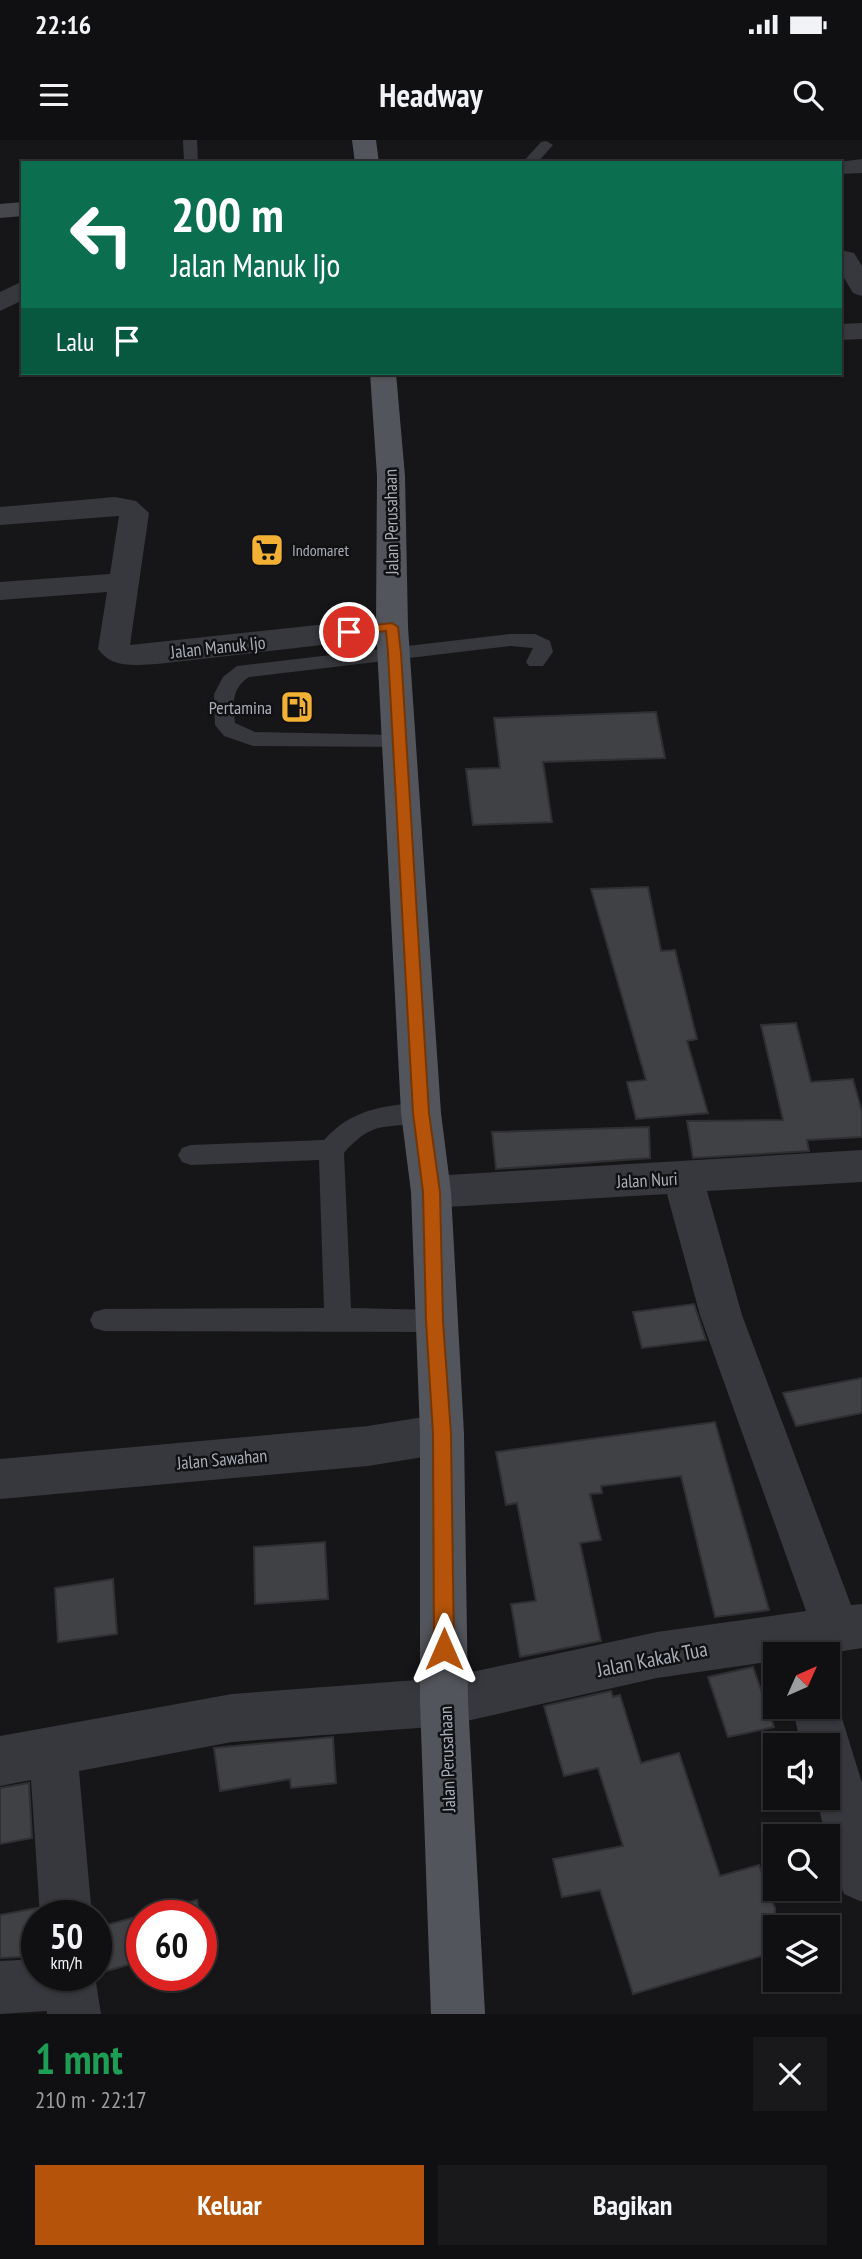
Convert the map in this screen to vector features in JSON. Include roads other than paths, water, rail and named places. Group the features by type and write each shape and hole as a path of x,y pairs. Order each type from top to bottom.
{"main road":[{"path":"364,140 367,161"},
{"name":"Jalan Perusahaan","path":"383,375 391,476 393,640 421,1113 431,1192 442,1434 444,1702 458,2014"}],"street":[{"path":"842,167 862,166"},
{"path":"0,211 21,209"},
{"path":"845,258 862,288"},
{"path":"0,273 21,272"},
{"path":"0,303 21,290"},
{"path":"842,332 862,331"},
{"path":"0,516 126,507 134,513 124,582 0,592"},
{"name":"Jalan Manuk Ijo","path":"124,582 114,649 123,655 393,640"},
{"name":"Jalan Nuri","path":"431,1192 862,1166"},
{"path":"683,1178 721,1315 824,1636"},
{"name":"Jalan Sawahan","path":"0,1479 368,1446 442,1434"},
{"name":"Jalan Kakak Tua","path":"0,1761 232,1718 444,1702 657,1655 824,1636"},
{"path":"51,1751 56,1781 65,1900"},
{"path":"840,1794 862,1876"},
{"path":"0,1988 21,1989"}],"lane":[{"path":"190,140 191,161"},
{"path":"531,161 546,145"},
{"path":"399,742 253,739 231,731 225,725 225,687 230,679 244,671 393,640 535,640 543,645 543,652 537,662"},
{"path":"338,1321 331,1150 345,1133 375,1115 421,1113"},
{"path":"191,1155 331,1150"},
{"path":"104,1320 435,1321"}],"place":[{"name":"Indomaret","path":"267,550"},
{"name":"Pertamina","path":"297,707"}]}
